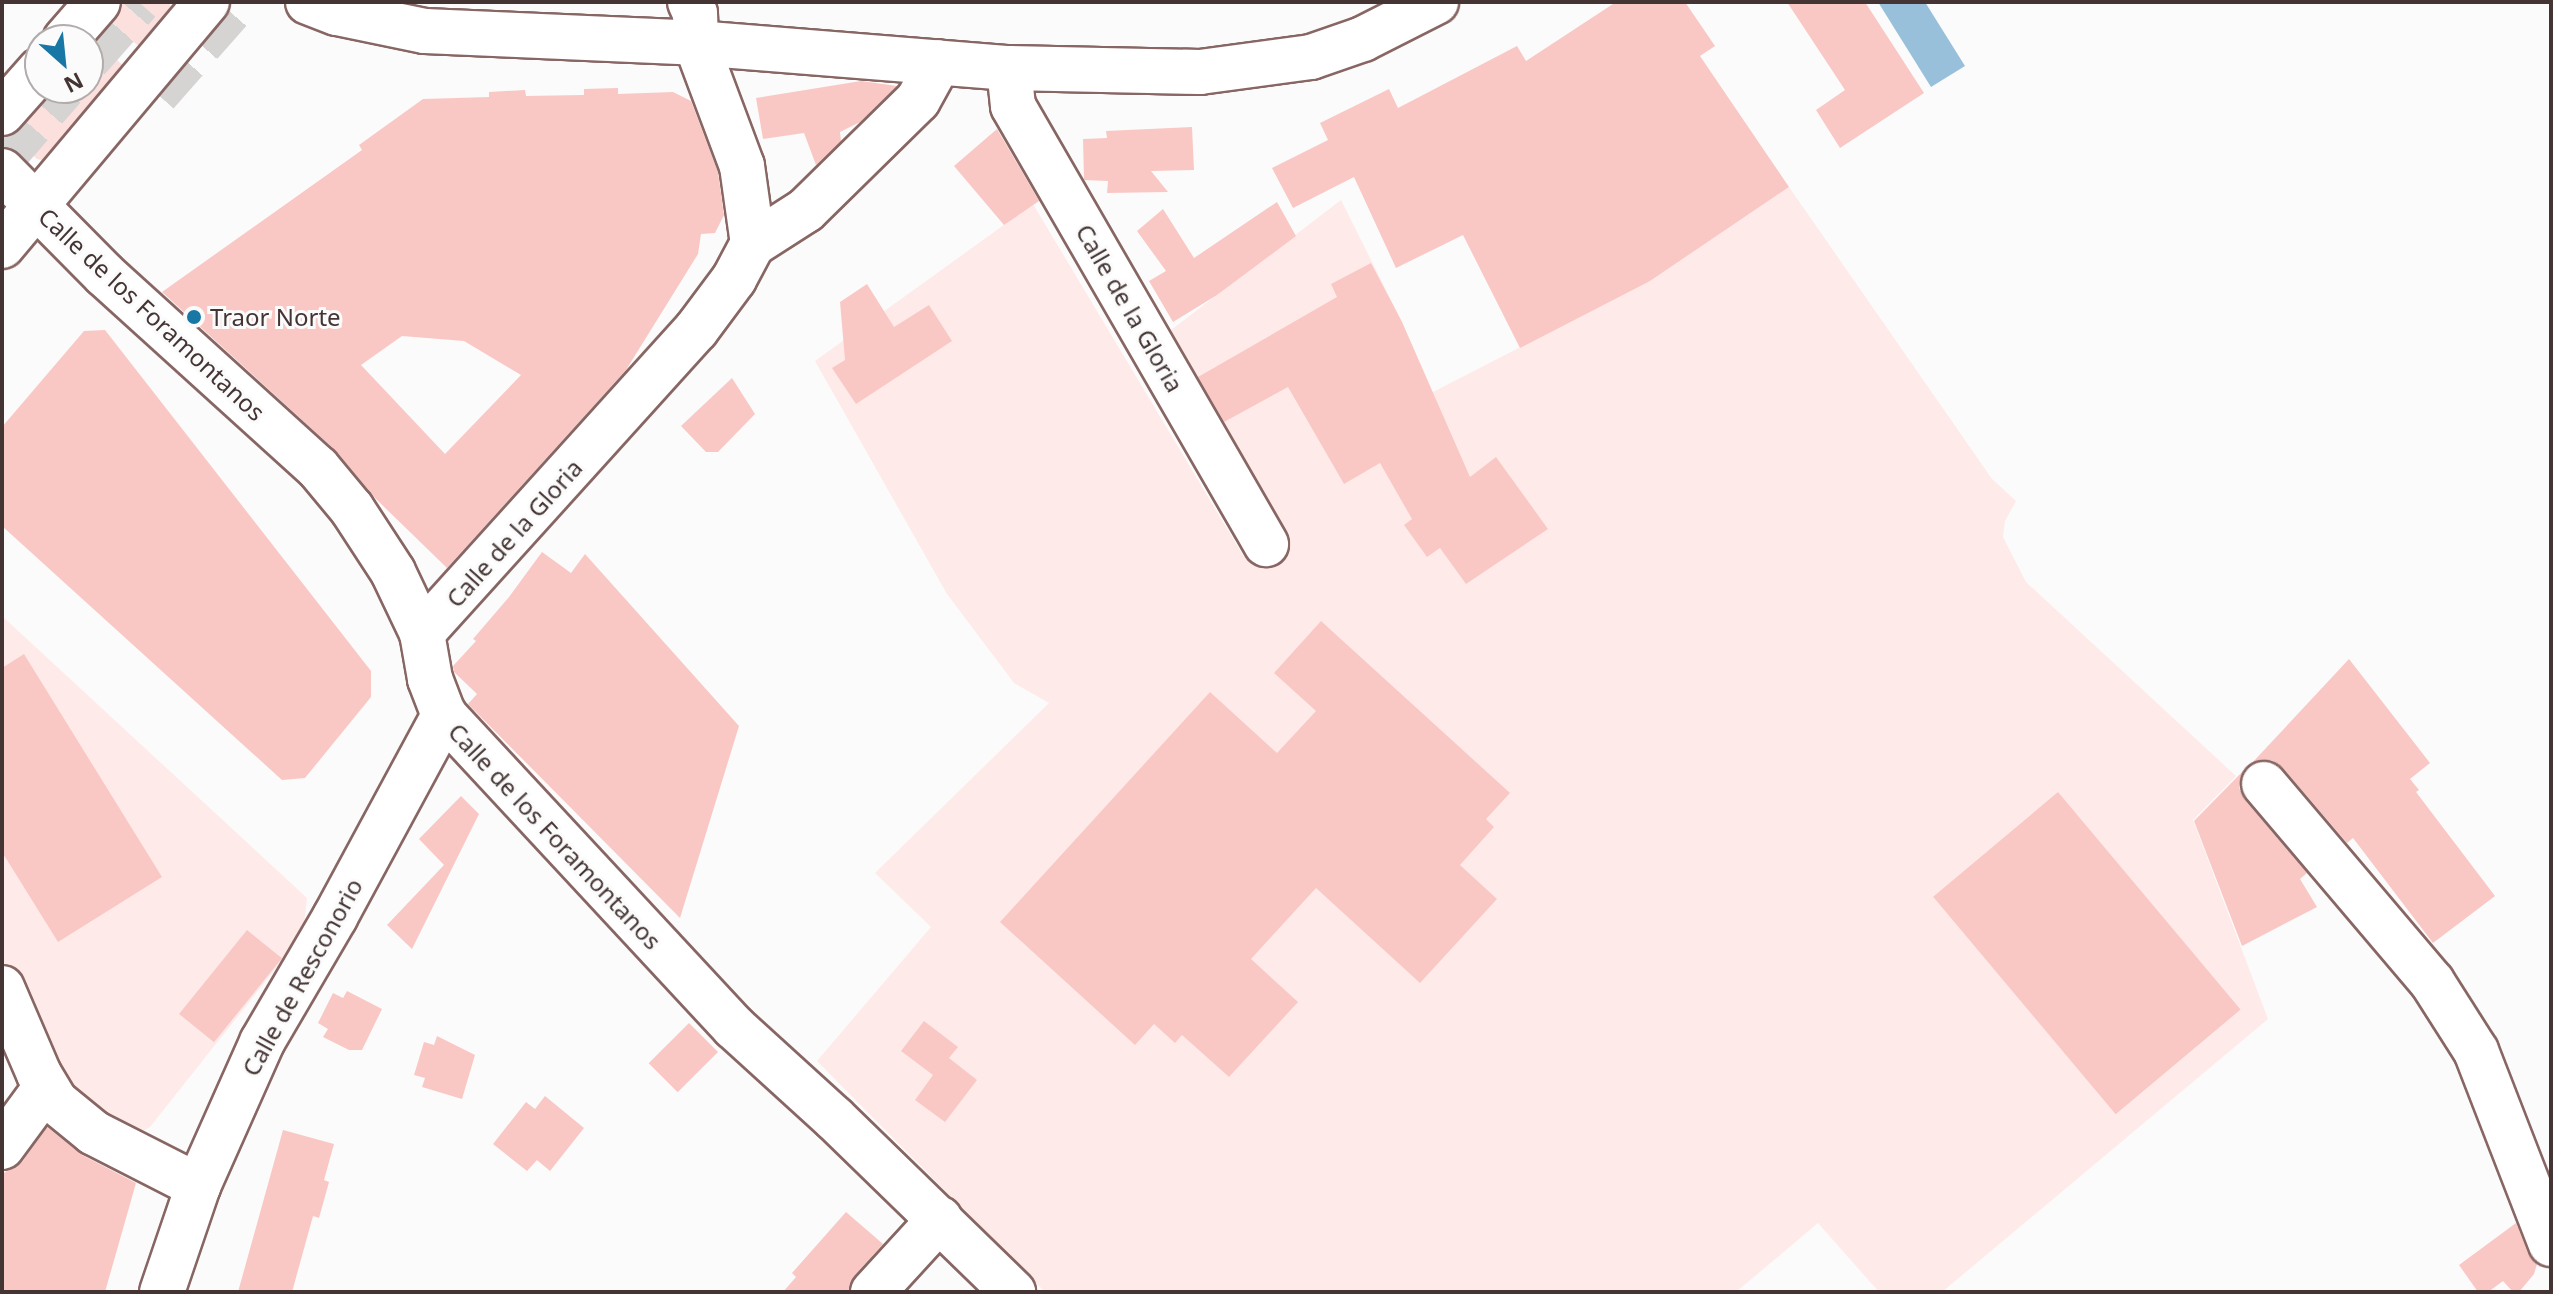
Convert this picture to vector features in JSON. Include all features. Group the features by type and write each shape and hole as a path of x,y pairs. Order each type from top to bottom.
{"street":[{"path":"79,24 98,2"},
{"path":"2,246 207,2"},
{"path":"308,2 337,13 425,31 693,22 939,62 1009,68 1200,72 1311,57 1363,39 1436,2"},
{"path":"693,22 742,166 753,244"},
{"name":"Calle de la Gloria","path":"422,633 687,340 734,279 753,244 806,210 918,100 939,62"},
{"name":"Calle de la Gloria","path":"1009,68 1013,106 1266,544"},
{"path":"2,113 24,88"},
{"name":"Calle de los Foramontanos","path":"2,171 105,275 318,468 352,509 385,560 422,633 430,679 444,715 734,1027 940,1219 1013,1292"},
{"name":"Calle de Resconorio","path":"162,1292 198,1186 262,1042 335,917 444,715"},
{"path":"2264,784 2432,982 2476,1051 2551,1244"},
{"path":"2,988 26,1095 2,1147"},
{"path":"26,1095 56,1102 94,1133 198,1186"},
{"path":"873,1292 940,1219"}],"shaded area":[{"path":"119,2 170,2 171,16 145,52 106,17"},
{"path":"104,48 129,71 104,98"},
{"path":"36,104 99,104 46,161 37,159 21,144 20,124"},
{"path":"1789,187 1992,479 2016,501 2005,521 2003,537 2026,582 2236,776 2193,820 2268,1019 1942,1292 1879,1292 1818,1223 1736,1292 1045,1292 817,1061 931,927 875,873 1049,703 1014,683 947,594 815,361 1033,204 1244,557 1279,535 1191,381 1171,330 1341,200 1402,322 1431,393 1653,279"},
{"path":"2,616 307,898 303,934 150,1127 133,1136 112,1131 46,1060 2,964"}],"water":[{"path":"1878,2 1925,2 1965,66 1931,87"}],"building":[{"path":"1616,2 1685,2 1715,46 1700,56 1789,187 1650,281 1520,348 1463,235 1396,268 1354,177 1293,208 1272,168 1328,140 1320,123 1389,89 1398,108 1517,46 1526,61"},
{"path":"1787,2 1865,2 1924,93 1840,148 1816,110 1845,90"},
{"path":"861,81 897,86 860,122 840,132 841,141 816,165 804,133 763,139 756,98"},
{"path":"618,88 618,94 673,92 691,101 718,172 724,215 715,233 701,234 698,254 626,370 447,568 376,499 335,450 162,292 362,150 359,145 423,99 489,97 489,92 525,90 526,96 584,95 584,89","holes":["402,336 464,341 521,375 445,454 361,365"]},
{"path":"1192,127 1194,170 1151,171 1168,192 1107,193 1108,181 1084,180 1083,139 1107,138 1106,131"},
{"path":"997,129 1039,201 1004,225 954,166"},
{"path":"1277,202 1296,236 1217,295 1173,322 1149,281 1166,271 1137,231 1163,209 1194,258"},
{"path":"1371,263 1402,322 1470,477 1496,457 1548,529 1466,584 1440,548 1427,557 1404,525 1412,519 1380,463 1344,484 1288,387 1224,422 1198,377 1337,297 1331,284"},
{"path":"867,284 894,327 929,305 952,341 856,404 832,368 845,360 840,302"},
{"path":"105,330 371,671 371,697 305,778 282,780 2,526 2,427 84,331"},
{"path":"732,378 755,414 718,452 706,452 681,426"},
{"path":"542,552 571,573 585,554 739,726 680,918 468,704 477,694 454,672 453,666 476,641 473,639"},
{"path":"1321,621 1510,793 1486,819 1494,827 1460,865 1497,899 1420,983 1316,888 1251,959 1298,1002 1229,1077 1182,1035 1175,1043 1154,1024 1135,1045 1000,922 1210,692 1277,753 1316,711 1274,673"},
{"path":"24,654 162,877 58,942 2,852 2,668"},
{"path":"2349,659 2430,763 2410,779 2419,790 2416,792 2495,896 2433,943 2353,838 2347,843 2283,768 2272,760 2252,763"},
{"path":"2243,771 2239,788 2245,800 2307,873 2300,879 2317,907 2242,946 2194,821"},
{"path":"2058,792 2241,1010 2116,1114 1933,897"},
{"path":"461,796 479,814 412,949 387,925 444,865 419,839"},
{"path":"247,930 282,958 214,1042 179,1014"},
{"path":"347,991 382,1009 362,1050 349,1050 323,1037 328,1029 318,1023 333,993 343,998"},
{"path":"924,1021 958,1047 949,1058 977,1080 945,1122 915,1100 933,1075 901,1051"},
{"path":"689,1023 718,1052 678,1092 649,1063"},
{"path":"437,1036 475,1055 462,1099 422,1087 425,1078 414,1075 424,1042 434,1045"},
{"path":"545,1096 584,1128 550,1171 537,1160 527,1171 493,1144 526,1102 535,1109"},
{"path":"47,1127 82,1155 136,1183 105,1292 2,1292 2,1174 22,1162"},
{"path":"283,1130 334,1144 324,1180 329,1182 319,1218 313,1216 292,1292 238,1292"},
{"path":"846,1212 883,1244 855,1275 849,1292 783,1292 796,1277 792,1273"},
{"path":"2516,1223 2528,1253 2537,1264 2534,1274 2519,1292 2513,1292 2503,1281 2488,1292 2478,1292 2459,1265"}],"tunnel":[{"path":"104,42 139,2"},
{"path":"157,94 238,2"},
{"path":"2,159 50,104"}],"place":[{"name":"Traor Norte","path":"194,317"}]}
